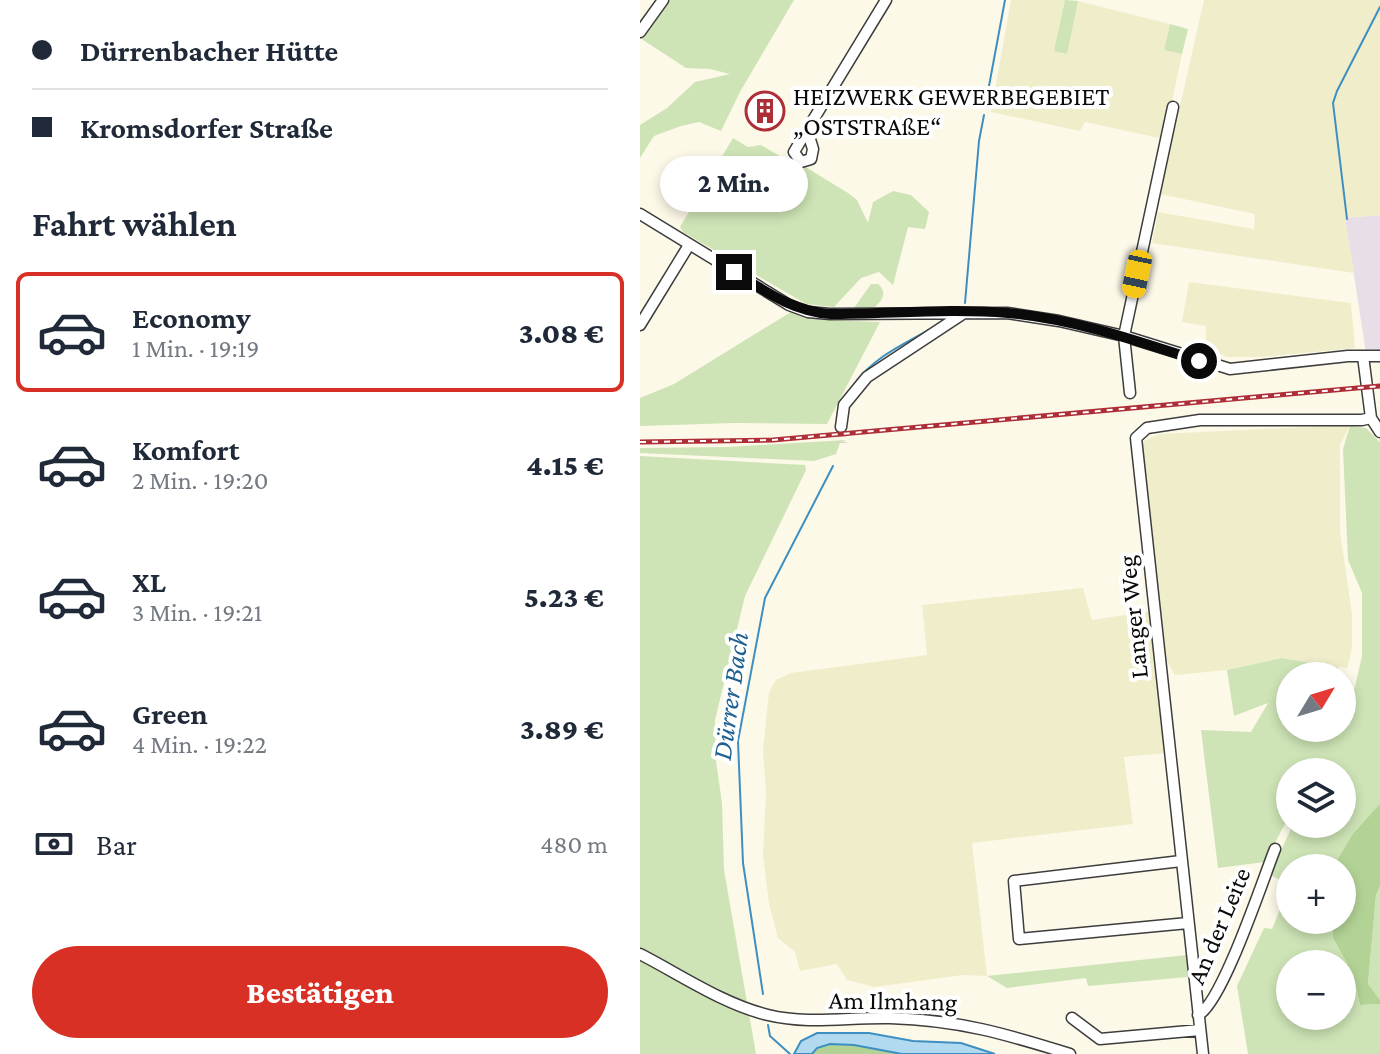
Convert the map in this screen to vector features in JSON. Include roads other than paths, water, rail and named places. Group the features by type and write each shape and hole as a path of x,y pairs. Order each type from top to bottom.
{"street":[{"path":"640,32 663,0"},
{"path":"807,130 886,0"},
{"path":"1130,393 1124,336 1173,107"},
{"path":"640,214 789,305 808,312 1007,313 1124,336 1230,369 1380,356"},
{"path":"640,325 689,245"},
{"path":"841,427 844,405 867,377 964,313"},
{"path":"1363,356 1371,418 1380,432"},
{"name":"Langer Weg","path":"1203,1054 1136,438 1147,428 1200,420 1371,418"},
{"name":"An der Leite","path":"1198,1015 1205,1011 1220,988 1275,849"},
{"path":"1181,861 1014,881 1019,939 1188,923"},
{"name":"Am Ilmhang","path":"640,954 760,1013 814,1021 887,1018 956,1023 989,1029 1070,1054"},
{"path":"1072,1018 1100,1039 1200,1030"}],"water":[{"path":"817,1033 869,1033 913,1041 961,1043 995,1054 902,1054 830,1044 817,1048 812,1054 794,1054 801,1041"}],"waterway":[{"name":"Dürrer Bach","path":"986,102 1005,0"},
{"path":"1347,219 1333,103 1380,7"},
{"name":"Dürrer Bach","path":"965,303 984,115"},
{"name":"Dürrer Bach","path":"853,386 877,361 929,330"},
{"name":"Dürrer Bach","path":"763,994 743,863 738,741 765,598 833,466"},
{"name":"Dürrer Bach","path":"768,1025 770,1036 790,1054"}],"tunnel":[{"path":"841,427 842,443"}],"railway":[{"path":"640,442 773,440 1380,386"}],"place":[{"name":"HEIZWERK GEWERBEGEBIET „OSTSTRAßE“","path":"765,111"}]}
